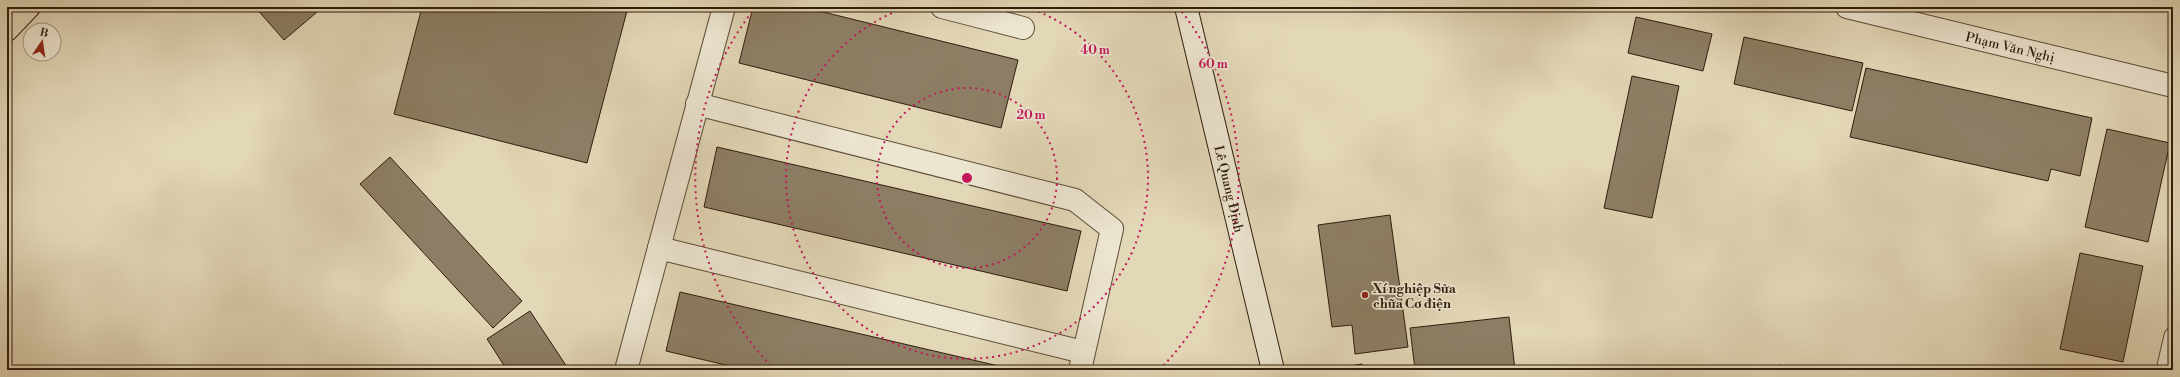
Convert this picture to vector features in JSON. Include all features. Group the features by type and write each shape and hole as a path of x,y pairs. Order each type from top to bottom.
{"main road":[{"path":"7,30 29,7"}],"street":[{"path":"626,370 724,7"},
{"path":"942,7 1023,28"},
{"name":"Lê Quang Định","path":"1186,7 1273,370"},
{"name":"Phạm Văn Nghị","path":"1847,7 2173,86"},
{"path":"659,248 1082,361 1112,230 1075,200 697,104"}],"lane":[{"path":"2165,370 2173,336"}],"building":[{"path":"255,7 323,7 284,40"},
{"path":"422,7 628,7 587,163 394,114"},
{"path":"753,7 803,7 1018,60 1001,128 739,63"},
{"path":"1636,17 1712,34 1703,71 1628,53"},
{"path":"1744,37 1863,63 1852,111 1734,84"},
{"path":"1866,68 2092,118 2080,176 2051,169 2048,181 1850,137"},
{"path":"1632,76 1679,86 1652,218 1604,208"},
{"path":"2107,129 2170,143 2148,242 2085,227"},
{"path":"717,147 1081,231 1067,291 704,207"},
{"path":"390,157 522,301 493,328 360,184"},
{"path":"1390,215 1408,347 1355,354 1352,325 1332,327 1318,225"},
{"path":"2080,253 2143,266 2123,362 2060,349"},
{"path":"680,292 1016,370 747,370 666,351"},
{"path":"530,311 569,370 507,370 487,339"},
{"path":"1509,317 1515,370 1415,370 1410,328"},
{"path":"1362,364 1363,370 1330,370 1330,369"},
{"path":"1779,365 1802,370 1778,370"}],"place":[{"name":"Xí nghiệp Sửa chữa Cơ điện","path":"1365,295"}]}
